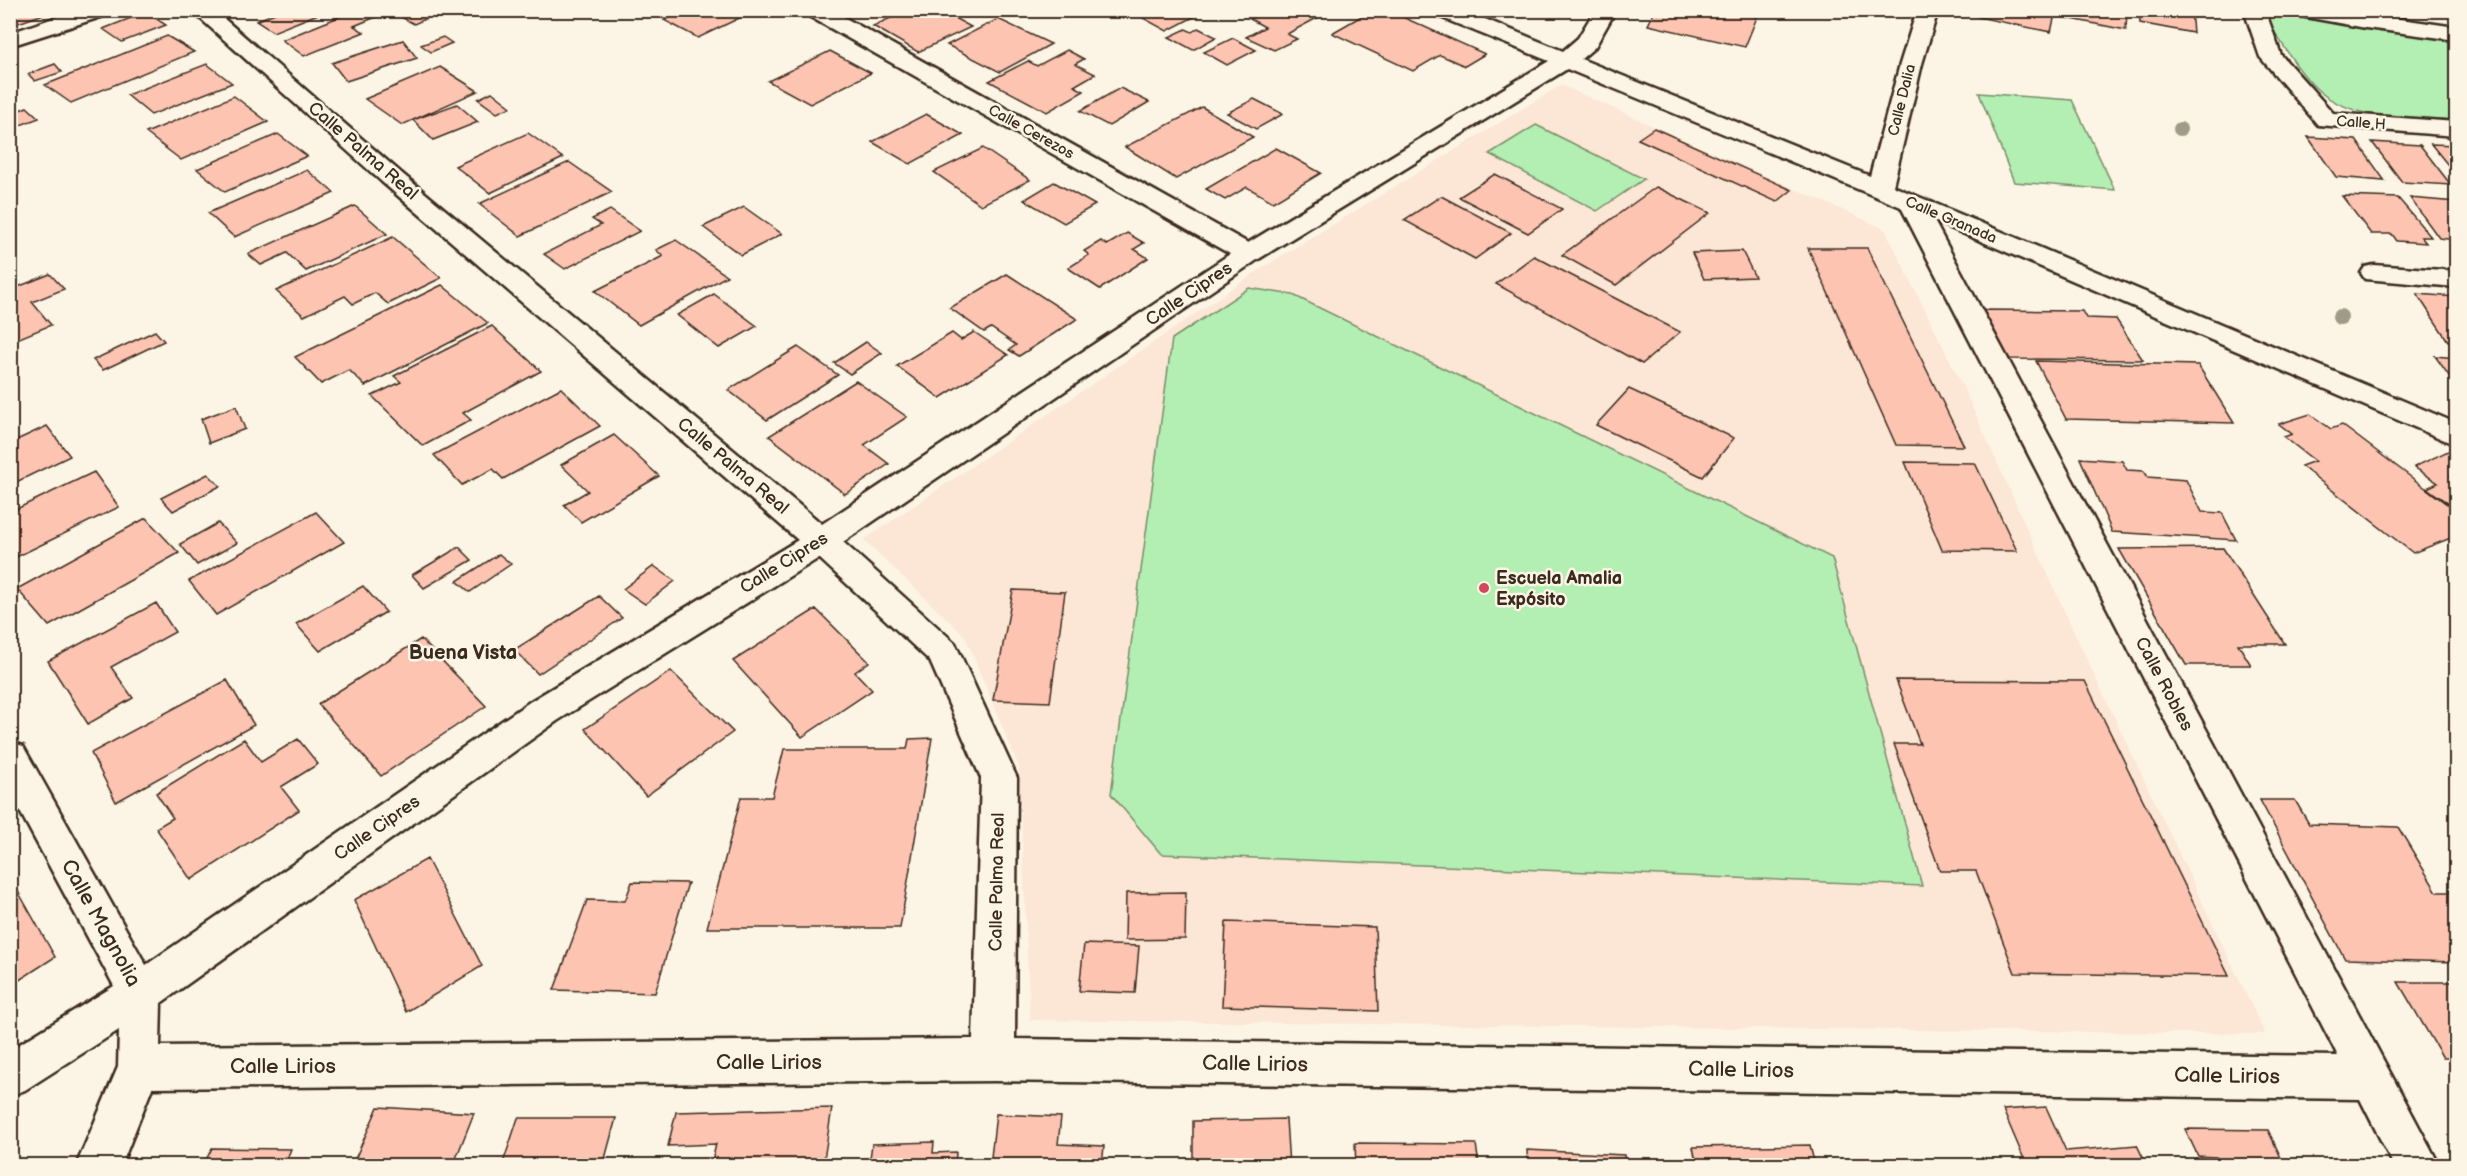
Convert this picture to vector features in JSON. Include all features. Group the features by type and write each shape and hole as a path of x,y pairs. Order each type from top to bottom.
{"street":[{"path":"10,40 99,10"},
{"name":"Calle Palma Real","path":"201,10 391,177 821,540 943,653 999,778 994,1060"},
{"name":"Calle Cerezos","path":"815,10 1248,254"},
{"name":"Calle Granada","path":"1443,10 1911,202 2457,435"},
{"name":"Calle Cipres","path":"10,1075 140,993 544,711 821,540 1248,254 1565,61 1587,42 1606,10"},
{"name":"Calle Dalia","path":"1879,190 1911,63 1928,10"},
{"name":"Calle H","path":"2254,10 2271,57 2326,120 2457,129"},
{"path":"2300,10 2366,22 2457,34"},
{"name":"Calle Robles","path":"1911,202 2418,1166"},
{"path":"2374,273 2457,279"},
{"name":"Calle Magnolia","path":"10,757 140,993 139,1067 98,1166"},
{"name":"Calle Lirios","path":"139,1067 994,1060 2370,1078"}],"shaded area":[{"name":"Escuela Amalia Expósito","path":"1561,85 1885,229 1963,387 2078,641 2265,1034 1030,1020 1019,767 965,636 864,540 1262,268"}],"green space":[{"path":"2276,13 2456,42 2456,120 2384,116 2349,108 2333,101 2311,83 2285,48 2267,20"},
{"path":"1979,93 2072,100 2115,190 2014,182"},
{"path":"1536,125 1644,179 1597,211 1489,154"},
{"path":"1249,288 1293,295 1832,558 1922,886 1161,854 1111,794 1172,339"}],"building":[{"path":"10,10 55,10 10,26"},
{"path":"282,10 312,10 318,14 273,32 256,21"},
{"path":"356,10 366,10 376,17 354,26 364,32 304,56 282,40"},
{"path":"388,10 445,10 414,24"},
{"path":"686,10 756,10 698,38 664,20"},
{"path":"908,10 973,10 956,19 971,27 918,52 873,26"},
{"path":"1135,10 1207,10 1167,31 1132,12"},
{"path":"1255,10 1332,10 1287,34 1297,39 1274,50 1246,37 1265,27 1250,19 1257,16 1251,13"},
{"path":"1372,10 1387,10 1485,54 1465,66 1440,55 1413,71 1332,33"},
{"path":"1655,10 1731,10 1757,17 1745,47 1648,25"},
{"path":"1841,10 1870,10 1867,17"},
{"path":"1980,10 2056,10 2051,32 1978,17"},
{"path":"2062,10 2127,10 2126,30 2061,17"},
{"path":"2139,10 2191,10 2193,33 2140,23"},
{"path":"146,12 166,25 122,42 103,29"},
{"path":"998,19 1051,44 1000,72 947,45"},
{"path":"1198,28 1216,37 1193,50 1169,37 1186,29 1192,32"},
{"path":"167,36 194,52 71,103 45,85"},
{"path":"443,37 452,43 431,52 421,45"},
{"path":"1233,38 1256,50 1227,65 1204,52"},
{"path":"403,40 417,58 346,81 332,63"},
{"path":"1067,50 1084,59 1075,64 1095,74 1074,86 1084,91 1047,112 989,81 1028,61 1037,66"},
{"path":"830,51 871,73 810,104 768,81"},
{"path":"55,64 62,72 35,81 28,74"},
{"path":"207,64 232,83 151,115 127,95"},
{"path":"440,67 478,91 402,125 365,99"},
{"path":"1120,88 1149,102 1109,126 1080,111"},
{"path":"492,92 511,107 497,113 478,99"},
{"path":"234,96 268,122 181,160 146,133"},
{"path":"1254,99 1283,114 1256,129 1227,113"},
{"path":"457,104 478,122 433,140 413,120"},
{"path":"27,107 39,118 10,129 10,114"},
{"path":"1202,107 1253,137 1176,179 1125,147"},
{"path":"926,114 963,135 910,164 872,142"},
{"path":"1654,128 1792,190 1777,202 1638,139"},
{"path":"528,133 563,158 490,193 455,166"},
{"path":"278,134 307,156 225,192 197,169"},
{"path":"2308,137 2356,140 2385,181 2336,177"},
{"path":"2372,142 2420,145 2451,185 2402,182"},
{"path":"2431,144 2456,145 2456,175"},
{"path":"983,148 1030,180 981,205 934,172"},
{"path":"1276,148 1321,173 1273,202 1247,187 1225,200 1206,189"},
{"path":"569,162 612,192 520,236 479,204"},
{"path":"307,170 334,193 234,237 208,213"},
{"path":"1495,174 1562,209 1528,233 1459,197"},
{"path":"1054,182 1095,205 1064,223 1024,200"},
{"path":"1656,187 1710,213 1616,285 1562,255"},
{"path":"1441,196 1511,233 1475,259 1404,220"},
{"path":"2342,196 2398,198 2431,237 2421,237 2426,243 2397,241 2392,234 2371,234"},
{"path":"2410,198 2456,202 2456,240 2439,238"},
{"path":"355,206 387,234 306,271 287,253 261,265 248,254"},
{"path":"744,207 782,234 741,255 703,227"},
{"path":"610,210 640,231 565,269 544,254 601,225 592,219"},
{"path":"1127,233 1144,243 1134,249 1148,258 1100,289 1068,268 1089,255 1084,251 1101,241 1107,245"},
{"path":"393,237 441,278 388,304 375,293 353,304 345,296 304,316 276,291"},
{"path":"676,240 727,276 639,325 595,291 663,256 656,250"},
{"path":"1808,248 1867,248 1964,446 1896,445"},
{"path":"1742,251 1755,277 1704,279 1692,253"},
{"path":"1534,256 1680,332 1642,364 1496,284"},
{"path":"50,274 64,289 32,302 51,325 10,342 10,290"},
{"path":"1007,274 1077,319 1019,356 1009,350 1016,345 991,328 984,332 950,308"},
{"path":"442,285 488,323 365,386 349,370 321,384 295,357"},
{"path":"714,294 757,326 719,348 677,315"},
{"path":"2417,294 2456,297 2456,342 2448,341"},
{"path":"1981,310 2082,311 2086,318 2116,319 2143,360 2009,359"},
{"path":"492,326 541,371 463,413 471,420 423,446 372,396 401,382 394,376"},
{"path":"155,331 164,341 103,370 93,360"},
{"path":"974,332 1008,355 940,398 897,366 952,333 961,340"},
{"path":"866,342 882,353 850,374 834,363"},
{"path":"798,347 838,375 767,420 728,390"},
{"path":"2435,356 2456,358 2456,380 2452,380"},
{"path":"2036,361 2198,365 2234,423 2066,419"},
{"path":"856,381 907,417 864,445 889,464 845,494 769,436"},
{"path":"561,388 600,426 503,479 493,469 462,485 434,455"},
{"path":"1629,389 1734,438 1703,477 1596,425"},
{"path":"236,406 245,429 209,443 201,419"},
{"path":"2310,414 2331,429 2342,425 2456,511 2456,536 2413,553 2301,466 2315,461 2284,437 2292,434 2279,424"},
{"path":"47,426 70,456 10,485 10,443"},
{"path":"614,435 659,476 581,522 564,505 588,491 561,465"},
{"path":"2448,451 2456,457 2456,473 2450,476 2456,481 2456,500 2449,504 2427,488 2438,483 2414,467"},
{"path":"2080,458 2122,461 2127,470 2144,471 2148,477 2186,480 2202,512 2222,513 2236,540 2112,532"},
{"path":"1905,462 1975,463 2017,551 1942,550"},
{"path":"94,472 119,507 10,560 10,512"},
{"path":"208,474 220,486 173,511 161,498"},
{"path":"316,512 344,542 216,615 189,581"},
{"path":"146,518 179,553 49,626 17,589"},
{"path":"218,523 237,543 197,565 180,544"},
{"path":"459,547 472,560 424,588 412,575"},
{"path":"2223,548 2285,644 2238,644 2251,665 2186,665 2119,549"},
{"path":"499,554 511,564 470,592 457,581"},
{"path":"654,566 675,581 645,604 623,589"},
{"path":"363,586 386,612 320,651 296,624"},
{"path":"1013,590 1065,592 1050,702 993,700"},
{"path":"599,596 622,618 538,674 514,650"},
{"path":"156,603 175,632 111,667 133,698 88,724 48,661"},
{"path":"816,609 869,662 855,672 872,690 802,737 733,661"},
{"path":"421,639 486,706 381,776 318,704"},
{"path":"671,671 733,732 646,796 585,729"},
{"path":"227,680 254,725 116,802 91,753"},
{"path":"1896,680 2085,681 2229,976 2015,973 1976,871 1940,871 1894,744 1920,744"},
{"path":"932,738 900,928 707,928 741,797 772,797 784,749 907,749 909,739"},
{"path":"244,739 261,762 298,739 318,764 281,787 299,810 191,880 156,828 173,818 156,793"},
{"path":"2260,800 2295,800 2309,824 2398,827 2437,892 2456,892 2456,962 2345,959"},
{"path":"427,859 482,966 406,1012 354,900"},
{"path":"10,877 55,957 10,986"},
{"path":"632,882 688,883 655,993 554,990 587,900 625,901"},
{"path":"1186,892 1185,939 1125,940 1126,893"},
{"path":"1226,922 1375,927 1378,1011 1222,1006"},
{"path":"1084,944 1139,946 1135,993 1079,991"},
{"path":"2398,982 2456,982 2456,1058 2443,1058"},
{"path":"378,1107 474,1113 453,1166 352,1166"},
{"path":"2046,1107 2066,1151 2137,1145 2147,1166 2027,1166 2003,1110"},
{"path":"832,1108 823,1166 711,1166 716,1144 668,1146 676,1112"},
{"path":"996,1114 1061,1117 1058,1144 1104,1146 1102,1166 990,1166"},
{"path":"518,1118 616,1118 603,1166 502,1166"},
{"path":"1286,1119 1289,1166 1193,1166 1193,1121"},
{"path":"2185,1129 2268,1130 2285,1166 2220,1166 2216,1157 2198,1156"},
{"path":"934,1142 933,1153 956,1152 955,1166 869,1166 872,1144"},
{"path":"1355,1143 1476,1144 1479,1166 1356,1166"},
{"path":"1810,1145 1815,1166 1697,1166 1693,1147"},
{"path":"212,1148 291,1149 284,1166 203,1166"},
{"path":"1527,1150 1624,1155 1625,1166 1528,1166"}],"place":[{"name":"Escuela Amalia Expósito","path":"1484,588"}],"district":[{"name":"Buena Vista","path":"463,653"}]}
